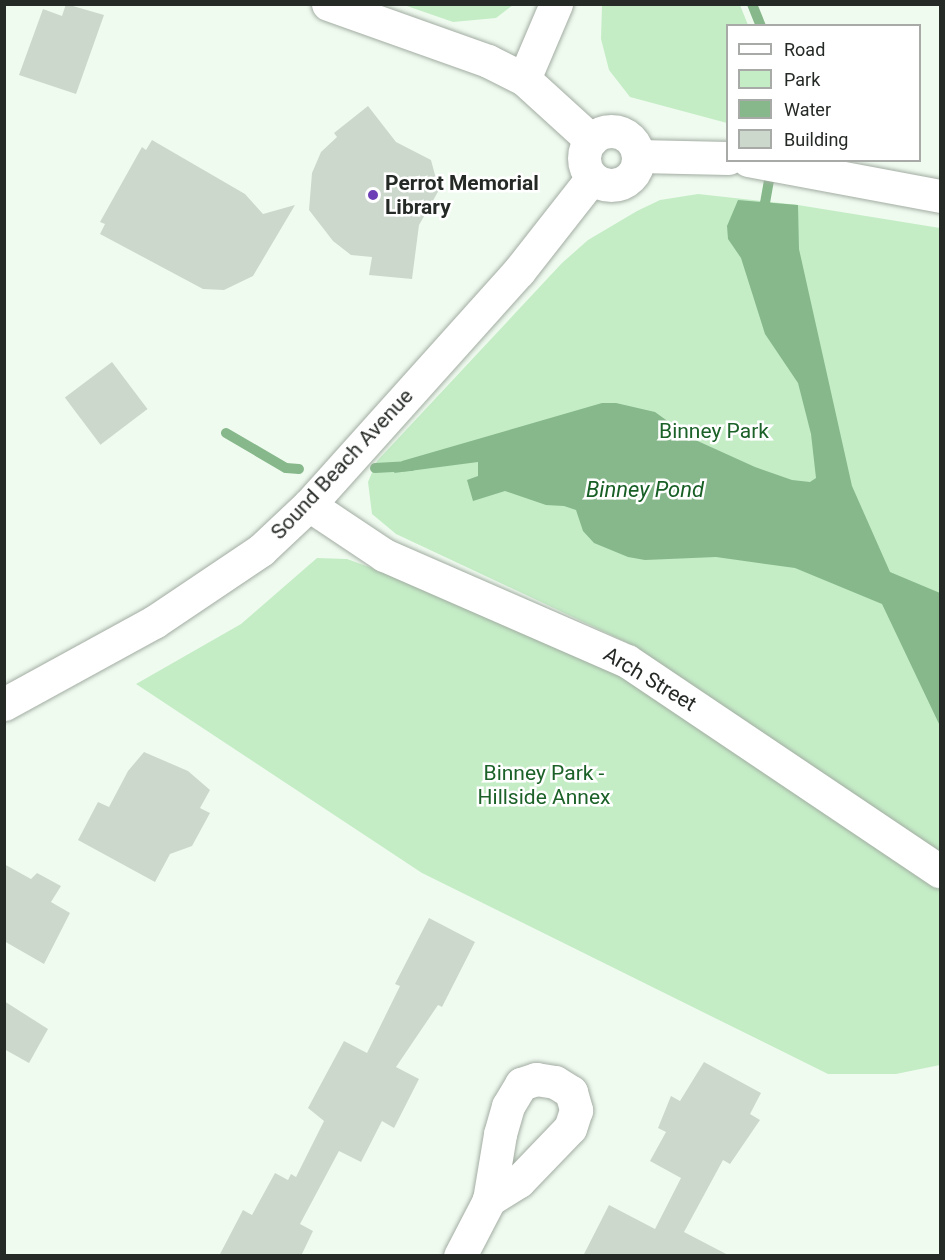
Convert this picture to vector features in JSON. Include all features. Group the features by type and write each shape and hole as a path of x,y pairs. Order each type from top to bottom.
{"street":[{"path":"328,4 488,61 524,79 591,140"},
{"path":"524,79 556,4"},
{"path":"617,131 635,143 638,156 635,172 622,183 607,185 592,178 584,159 591,140 603,132 617,131"},
{"path":"638,156 726,158"},
{"path":"760,162 940,196"},
{"name":"Sound Beach Avenue","path":"4,704 104,651 201,592 261,550 309,505 519,271 592,178"},
{"name":"Arch Street","path":"309,505 384,555 627,661 940,871"},
{"path":"460,1256 489,1200"}],"green space":[{"path":"513,4 496,18 453,22 404,5"},
{"path":"602,5 740,5 748,24 726,24 726,123 630,97 609,70 601,39"},
{"name":"Binney Park","path":"698,194 798,205 940,228 940,862 626,642 396,534 372,514 368,482 377,461 562,263 588,240 637,211 660,200"},
{"name":"Binney Park - Hillside Annex","path":"317,558 347,559 479,607 617,672 940,884 940,1065 896,1074 828,1074 422,873 136,684 241,624"}],"water":[{"name":"Binney Pond","path":"738,200 798,205 799,249 852,486 890,572 940,593 940,726 882,604 795,568 716,557 645,560 628,557 594,543 583,531 576,510 564,506 546,505 505,491 473,501 467,480 478,476 478,462 394,473 402,461 602,403 616,403 655,412 691,438 755,467 792,480 810,482 816,478 811,434 798,383 765,334 741,258 728,239 727,226"}],"building":[{"path":"66,4 104,15 76,94 19,75 43,9 62,16"},
{"name":"Perrot Memorial Library","path":"368,106 396,142 431,160 439,190 419,225 412,279 369,275 372,257 351,255 333,241 309,210 312,173 321,152 337,137 334,133"},
{"path":"152,140 245,194 263,214 295,205 253,276 224,290 203,289 100,234 105,224 100,222 142,147 146,150"},
{"path":"112,362 148,409 100,445 65,398"},
{"path":"144,752 188,771 210,790 200,808 210,813 192,846 170,854 155,882 78,840 98,802 109,807 128,771"},
{"path":"4,864 31,879 37,873 61,886 51,902 70,913 44,964 4,941"},
{"path":"429,918 475,942 442,1007 438,1005 396,1067 419,1079 394,1128 382,1121 361,1162 339,1151 300,1224 313,1231 301,1256 219,1256 243,1210 252,1215 275,1173 288,1180 291,1174 296,1177 324,1121 308,1108 344,1041 367,1053 400,986 395,984"},
{"path":"4,1001 48,1029 29,1063 4,1049"},
{"path":"704,1062 761,1093 750,1114 760,1120 730,1164 723,1160 684,1232 730,1256 583,1256 609,1205 655,1229 681,1178 650,1161 666,1132 658,1128 671,1096 680,1101"}],"waterway":[{"path":"752,4 760,24"},
{"path":"768,214 765,203 771,168"},
{"path":"226,433 286,468 299,469"},
{"path":"375,468 411,466"}],"place":[{"name":"Perrot Memorial Library","path":"373,195"}]}
